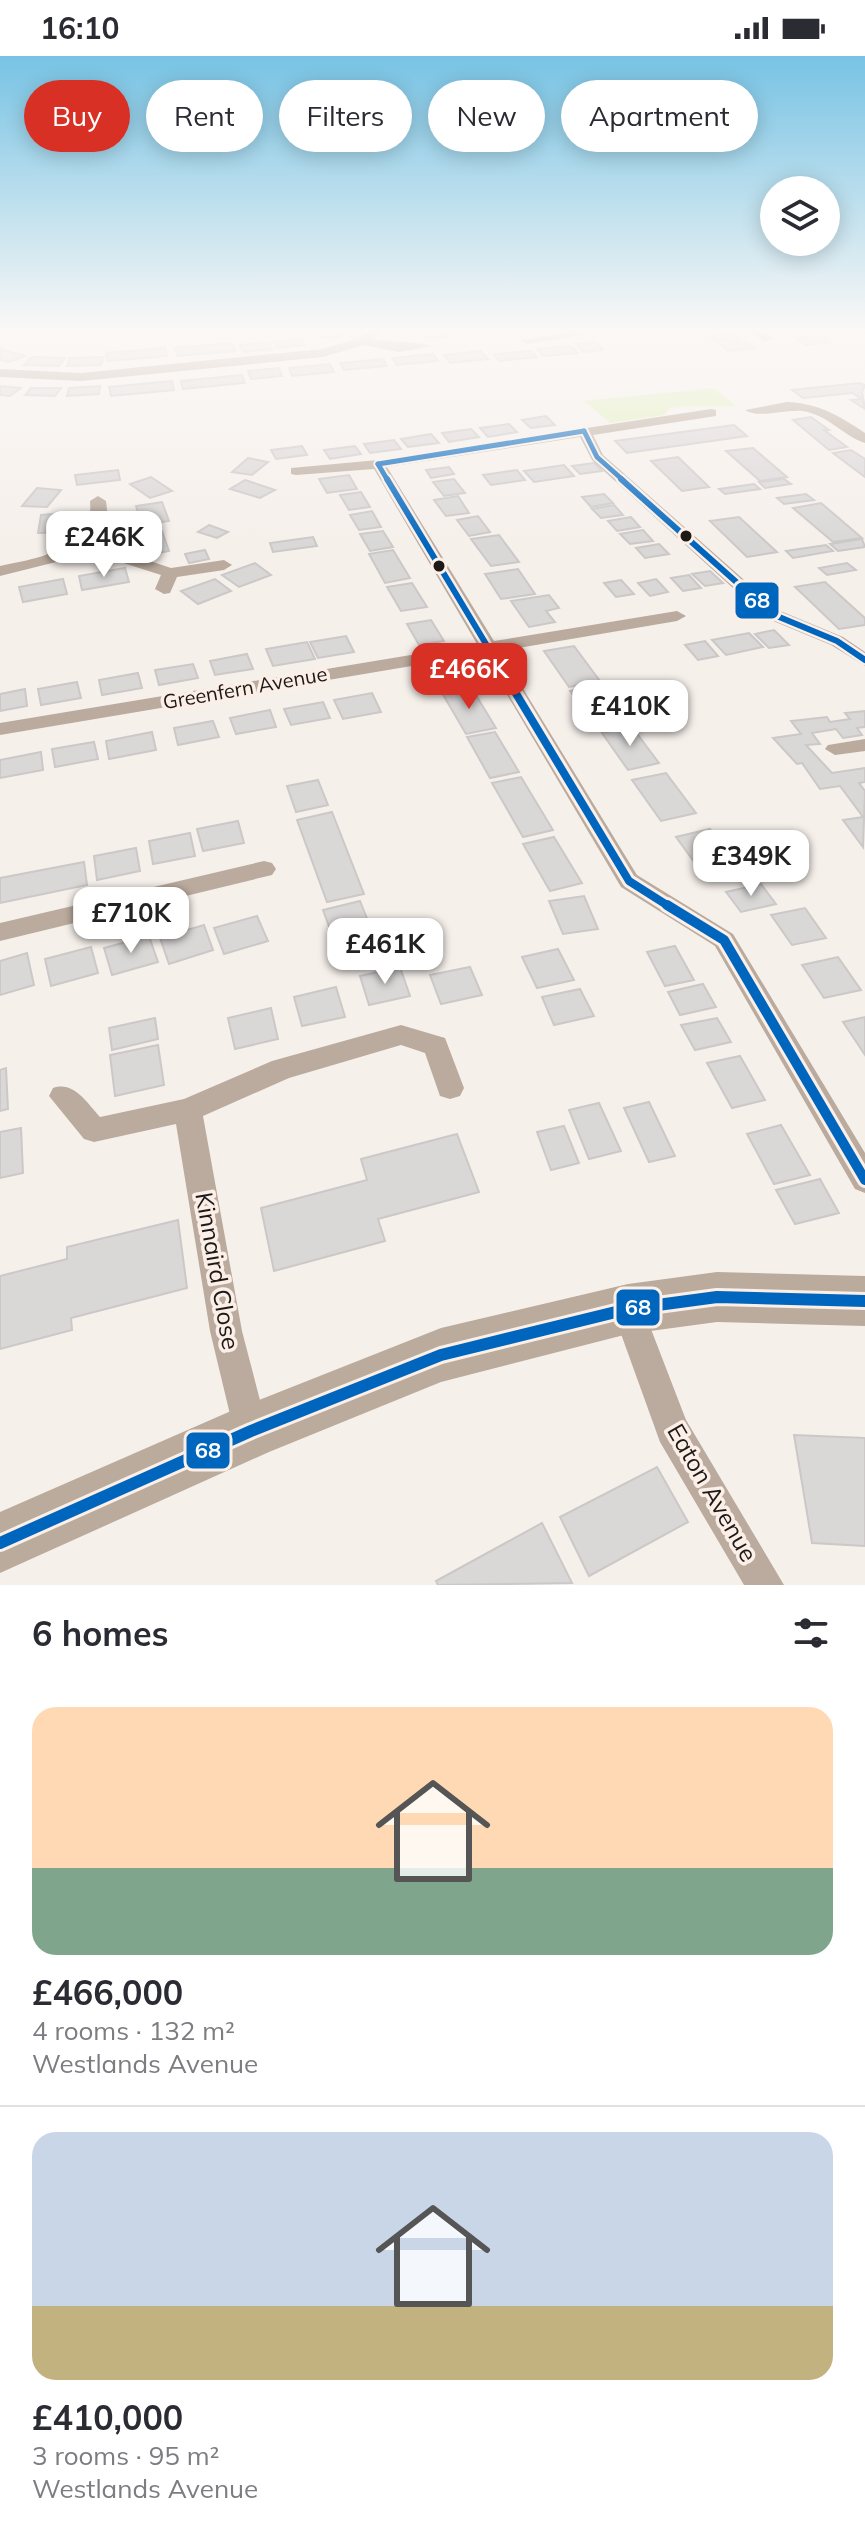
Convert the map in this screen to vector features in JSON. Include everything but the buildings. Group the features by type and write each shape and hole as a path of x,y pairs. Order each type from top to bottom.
{"main road":[{"path":"0,1543 251,1431 441,1355 628,1309 717,1297 865,1301"}],"street":[{"path":"752,410 786,404 808,405 865,439"},
{"path":"296,471 378,464 686,413 711,413"},
{"path":"847,426 865,423"},
{"path":"584,431 592,441 597,457 772,614 837,641 865,660"},
{"path":"378,464 629,881 656,902 701,924 724,940 865,1180"},
{"path":"0,571 43,561 82,544 99,525 102,513 98,500"},
{"path":"82,544 167,581 224,565"},
{"name":"Greenfern Avenue","path":"0,729 677,616"},
{"path":"835,749 865,745"},
{"path":"0,932 264,869"},
{"path":"63,1096 94,1130 188,1110 282,1069 401,1035 436,1046 450,1088"},
{"name":"Kinnaird Close","path":"188,1110 226,1331 251,1431"},
{"name":"Eaton Avenue","path":"628,1309 672,1430 765,1585"}],"green space":[{"path":"586,402 732,402 736,406 670,408 664,415 610,423"}],"transit line":[{"name":"68","path":"584,431 597,457 772,614 837,641 865,660"},
{"name":"68","path":"378,464 584,431"},
{"name":"68","path":"378,464 629,881 724,940 865,1180"},
{"name":"68","path":"0,1543 251,1431 441,1355 628,1309 717,1297 865,1301"}]}
